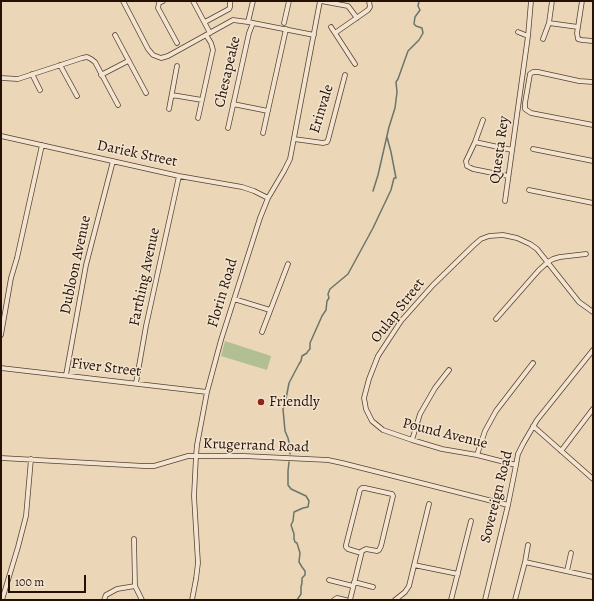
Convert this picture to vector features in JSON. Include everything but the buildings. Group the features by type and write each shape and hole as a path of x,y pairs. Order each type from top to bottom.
{"street":[{"path":"123,1 148,49 153,55 160,58 168,56 234,20 314,35"},
{"path":"163,1 159,3 158,8 177,44"},
{"name":"Chesapeake","path":"193,1 205,22 213,50 198,118"},
{"path":"205,22 229,9 230,1"},
{"name":"Chesapeake","path":"228,128 249,33 253,1"},
{"path":"284,23 289,1"},
{"path":"321,1 348,6 357,18"},
{"name":"Florin Road","path":"192,600 198,563 194,496 196,456 207,392 221,340 255,232 268,198 290,158 321,1"},
{"path":"335,33 369,8 369,1"},
{"name":"Questa Rey","path":"505,201 532,1"},
{"path":"543,39 549,23 552,1"},
{"path":"582,1 577,33 578,39 593,42"},
{"path":"549,23 578,27"},
{"path":"331,27 355,64"},
{"path":"263,133 286,29"},
{"path":"518,32 528,36"},
{"path":"115,35 146,93"},
{"path":"1,78 18,79 87,57 94,62 118,105"},
{"path":"101,75 128,61"},
{"path":"60,65 77,96"},
{"path":"169,109 177,66"},
{"path":"593,82 533,72 530,74 525,103 525,109 531,113 593,125"},
{"path":"32,74 40,90"},
{"name":"Erinvale","path":"294,138 323,143 327,142 345,75"},
{"path":"172,95 202,100"},
{"path":"233,104 268,111"},
{"path":"483,120 466,161 467,166 472,169 508,176"},
{"name":"Dariek Street","path":"1,136 179,176 242,187 268,198"},
{"path":"475,142 512,150"},
{"path":"1,335 12,278 42,145"},
{"path":"533,149 593,161"},
{"name":"Dubloon Avenue","path":"66,375 86,265 113,161"},
{"name":"Farthing Avenue","path":"136,383 146,326 179,176"},
{"path":"529,190 593,203"},
{"name":"Oulap Street","path":"372,421 366,409 364,398 369,378 378,356 401,321 432,285 481,238 503,235 517,238 537,249 548,262"},
{"path":"496,319 539,270 548,262 560,257 586,254"},
{"path":"548,262 579,302 593,312"},
{"path":"262,332 288,264"},
{"path":"234,299 270,310"},
{"name":"Sovereign Road","path":"485,600 508,505 518,454 522,444 533,426 593,350"},
{"path":"477,455 485,431 493,416 533,363"},
{"name":"Fiver Street","path":"1,368 207,392"},
{"path":"412,440 420,414 435,388 449,370"},
{"path":"561,451 593,409"},
{"name":"Pound Avenue","path":"372,421 383,430 412,440 442,449 477,455 516,465"},
{"path":"533,426 593,479"},
{"name":"Krugerrand Road","path":"1,458 154,466 188,456 244,456 328,460 508,505"},
{"path":"2,600 26,516 31,459"},
{"path":"350,600 361,552 364,549 379,550 381,546 393,496 392,494 365,488 360,490 346,547 348,549 361,552"},
{"path":"395,600 407,590 429,504"},
{"path":"451,600 471,521"},
{"path":"134,539 135,586 142,600"},
{"path":"515,600 528,545"},
{"path":"566,571 571,553"},
{"path":"525,562 593,578"},
{"path":"414,565 458,574"},
{"path":"329,580 373,587"},
{"path":"104,600 106,595 117,588 135,586"},
{"path":"334,600 337,598 346,600"}],"green space":[{"path":"225,341 271,356 267,370 221,356"}],"waterway":[{"path":"373,191 395,108 397,92 396,82 408,51 419,40 423,33 422,28 414,24 415,17 420,10 418,6 419,1"},
{"path":"290,454 290,447 285,431 283,409 289,383 301,361 302,356 310,349 310,343 326,310 330,289 348,274 373,228 391,190 394,178 396,178 387,137"},
{"path":"289,462 288,485 291,489 306,496 309,501 308,507 294,512 291,525 294,539 300,553 299,562 305,571 305,575 302,578 301,594 297,600"}],"place":[{"name":"Friendly","path":"261,402"}]}
